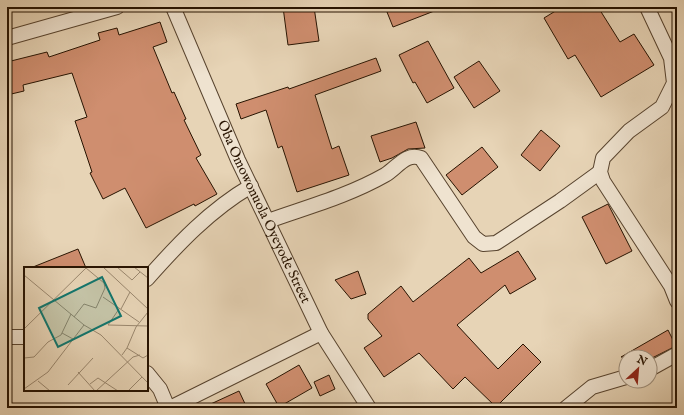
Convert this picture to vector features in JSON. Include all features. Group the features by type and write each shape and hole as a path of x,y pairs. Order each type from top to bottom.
{"street":[{"path":"7,38 117,7"},
{"name":"Oba Omowonuola Oyeyode Street","path":"173,7 251,186 321,333 369,408"},
{"path":"647,7 671,58 674,83 662,107 629,131 602,158 600,172 603,181 670,286 677,301"},
{"path":"268,221 352,192 386,174 408,157 415,156 421,158 474,237 483,244 496,243 560,201 600,172"},
{"path":"148,277 203,221 231,198 251,186"},
{"path":"148,374 160,389 169,408 321,333"},
{"path":"7,336 24,337"},
{"path":"658,365 677,354"},
{"path":"566,408 592,387 618,379"}],"building":[{"path":"283,7 314,7 319,41 288,45"},
{"path":"401,7 442,8 393,27 387,12"},
{"path":"562,7 598,7 620,42 634,34 654,65 601,97 575,55 568,59 544,18"},
{"path":"160,22 167,42 153,47 172,93 174,92 186,119 184,120 201,155 196,158 217,194 195,206 194,204 146,228 125,188 103,199 90,173 92,172 75,121 87,117 72,73 23,85 24,91 7,95 7,62 47,52 49,57 100,40 98,33 117,28 119,35"},
{"path":"428,41 454,88 427,103 415,82 413,83 399,55"},
{"path":"376,58 381,71 315,95 332,149 339,146 349,175 297,192 282,146 278,148 266,110 241,119 236,104 288,87 289,89"},
{"path":"479,61 500,91 474,108 454,77"},
{"path":"416,122 425,148 408,149 392,158 380,162 371,136"},
{"path":"541,130 560,146 540,171 521,155"},
{"path":"482,147 498,167 462,195 446,175"},
{"path":"608,204 632,251 606,264 582,217"},
{"path":"78,249 86,267 33,267"},
{"path":"518,251 536,279 510,294 505,285 457,325 498,369 523,344 541,362 496,407 465,377 453,389 419,353 384,377 364,348 382,336 368,319 368,314 401,286 413,302 469,258 481,273"},
{"path":"358,271 366,294 351,299 335,280"},
{"path":"668,330 676,346 658,355 658,349 635,349"},
{"path":"299,365 312,388 279,407 266,384"},
{"path":"329,375 335,389 320,396 314,382"},
{"path":"239,391 247,408 202,408"}]}
